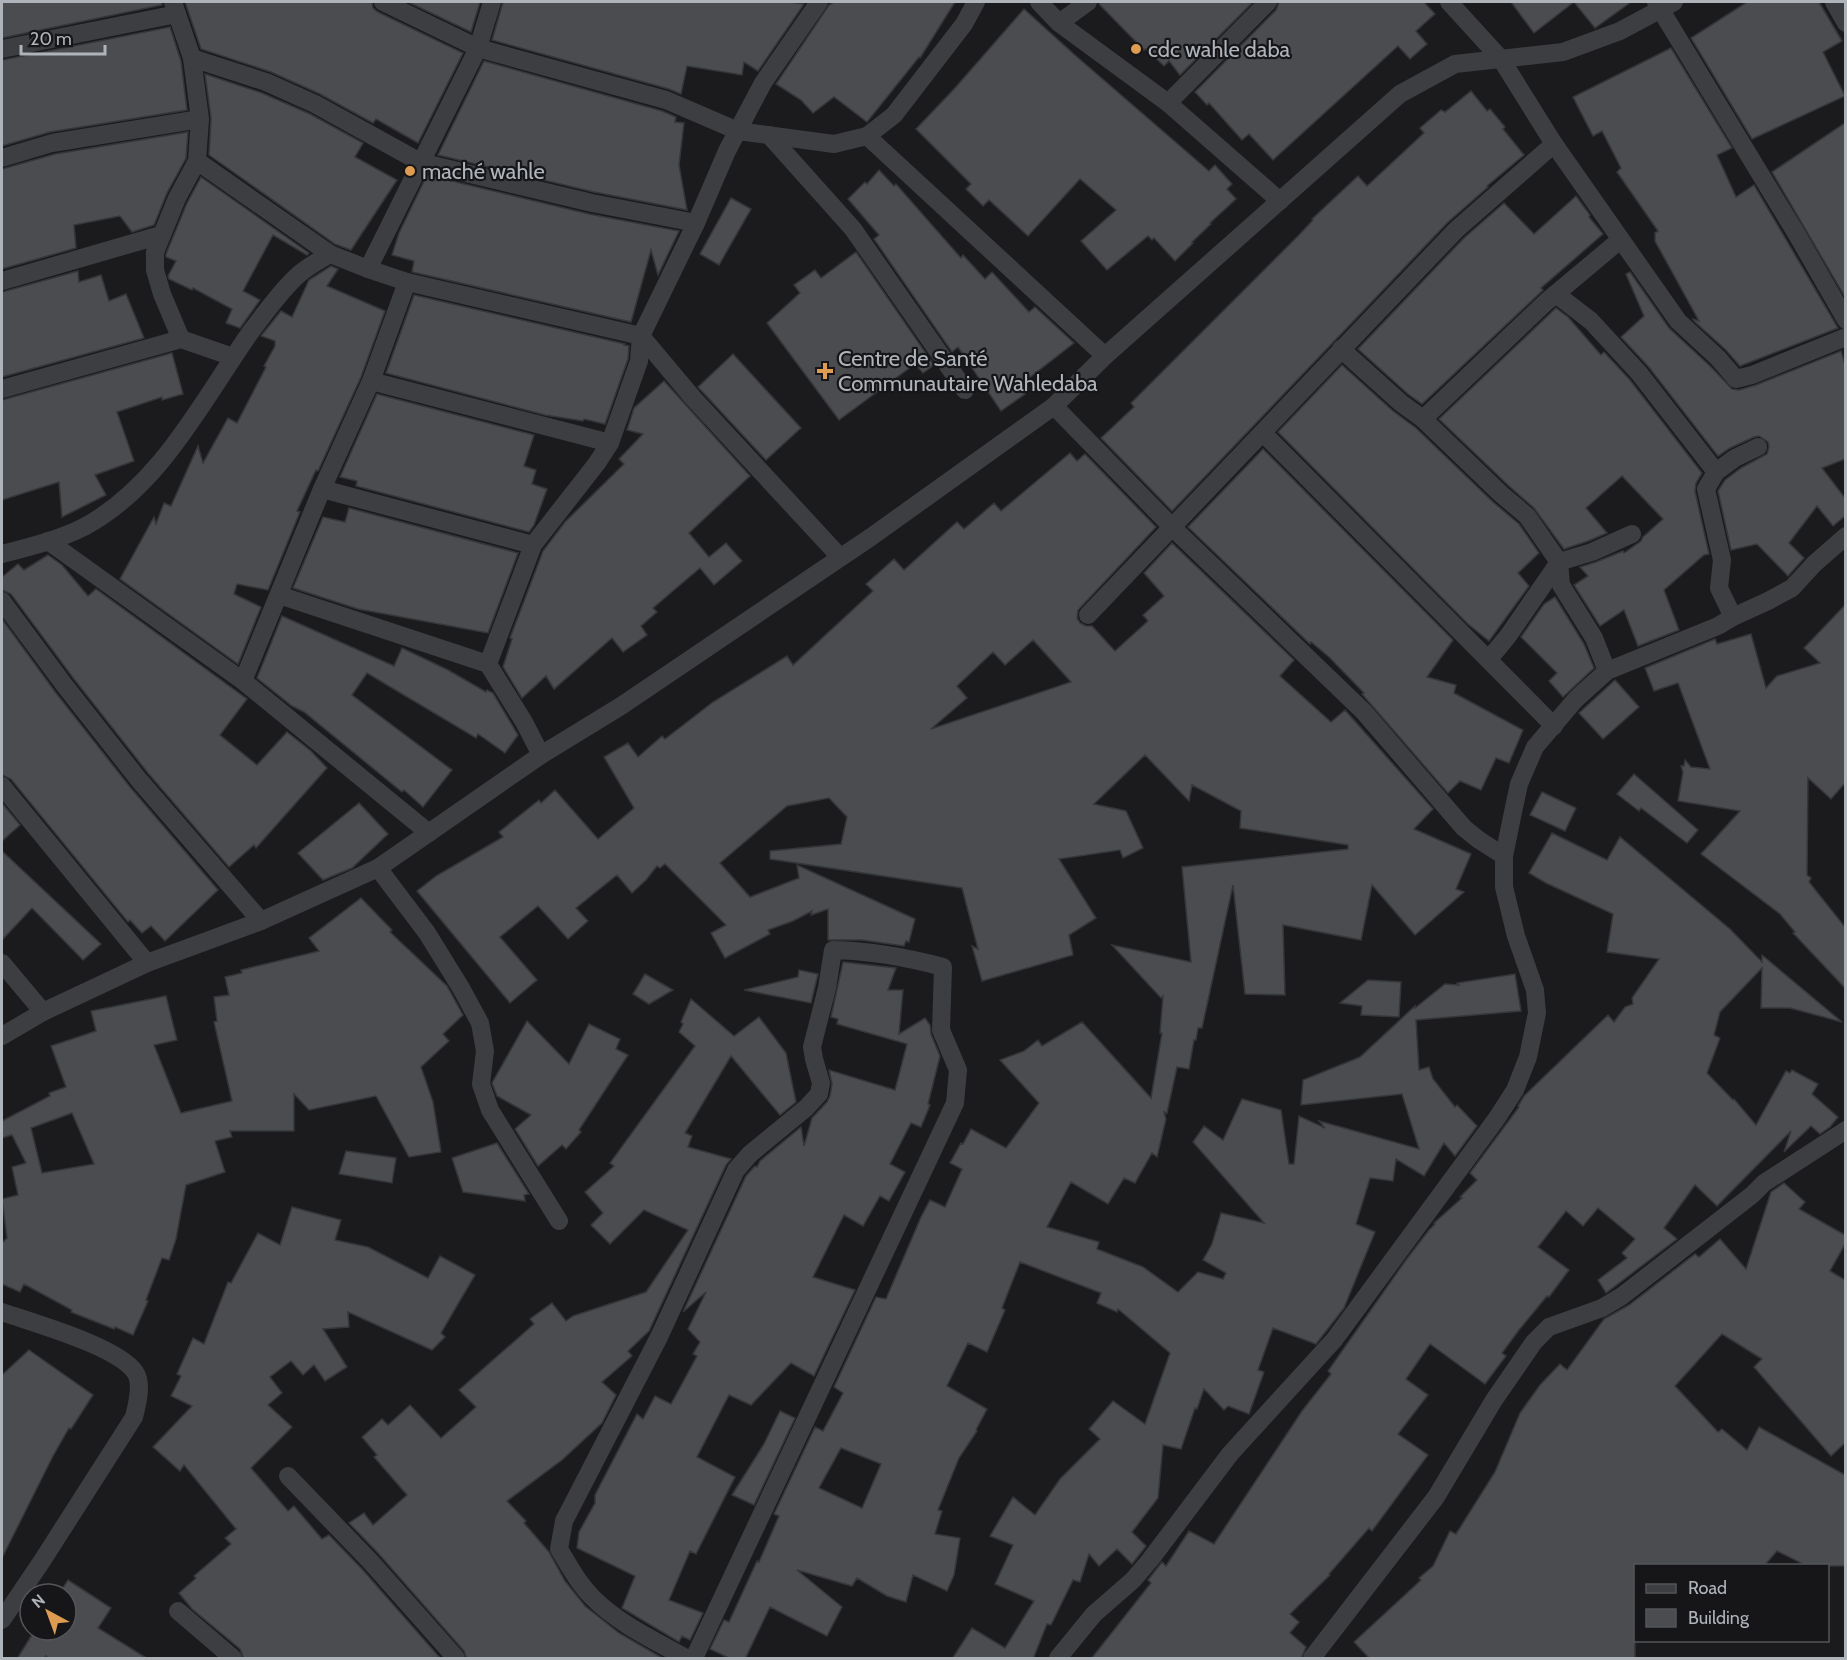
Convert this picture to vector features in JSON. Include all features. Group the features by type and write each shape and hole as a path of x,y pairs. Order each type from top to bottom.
{"street":[{"path":"383,2 478,48 666,100 738,131 834,144 867,136 894,115 964,24 976,2"},
{"path":"368,269 478,48 492,2"},
{"path":"488,664 533,545 597,463 610,442 639,361 641,336 696,223 727,151 763,83 817,2"},
{"path":"1039,2 1059,23 1168,103 1280,201"},
{"path":"1059,23 1088,2"},
{"path":"1168,103 1268,2"},
{"path":"1449,2 1501,58 1554,144 1678,321 1718,358 1736,379 1752,375 1845,337"},
{"path":"1834,2 1845,23"},
{"path":"2,1036 43,1012 147,963 261,921 378,868 541,755 621,706 871,537 1054,406 1105,356 1400,94 1455,63 1563,52 1620,31 1663,4 1845,320"},
{"path":"2,49 175,8 192,58 200,119 197,161 177,198 155,252 156,270 162,294 181,339"},
{"path":"192,58 267,81 315,104 420,162 591,203 696,223"},
{"path":"2,158 52,143 200,119"},
{"path":"769,135 853,229 965,390"},
{"path":"867,136 1105,356"},
{"path":"1088,615 1456,230 1554,144"},
{"path":"197,161 330,254 368,269 407,282 641,336 693,398 840,557"},
{"path":"2,281 161,235"},
{"path":"1423,419 1556,294 1620,240"},
{"path":"2,554 48,541 84,527 120,502 157,466 187,427 233,357 276,298 298,275 330,254"},
{"path":"243,681 322,489 372,381 407,282"},
{"path":"1556,294 1591,321 1632,365 1716,471"},
{"path":"2,389 181,339 233,357"},
{"path":"1341,349 1401,403 1423,419 1527,516 1559,562 1561,585 1594,638 1607,670"},
{"path":"372,381 610,442"},
{"path":"1054,406 1173,528 1364,712 1464,828 1504,856"},
{"path":"1263,433 1554,726"},
{"path":"1733,617 1719,588 1722,560 1706,489 1716,471 1735,458 1758,447"},
{"path":"322,489 533,545"},
{"path":"1489,659 1508,636 1559,562 1593,552 1632,534"},
{"path":"1058,1659 1094,1614 1133,1580 1230,1454 1334,1340 1491,1127 1515,1090 1528,1057 1537,1013 1535,990 1516,936 1504,887 1504,856 1519,784 1535,747 1576,699 1607,670 1718,627 1733,617 1792,588 1845,536"},
{"path":"48,541 243,681 429,833"},
{"path":"279,595 488,664 524,722 541,755"},
{"path":"2,601 65,686 140,780 261,921"},
{"path":"2,786 147,963"},
{"path":"378,868 427,933 480,1023 485,1051 481,1084 490,1110 559,1221"},
{"path":"686,1659 616,1618 592,1597 572,1572 559,1549 564,1521 659,1338 736,1170 750,1154 806,1108 819,1094 821,1083 812,1047 827,988 832,950 863,951 904,957 943,967 941,1030 958,1070 955,1103 694,1659"},
{"path":"2,963 43,1012"},
{"path":"1312,1659 1436,1497 1494,1400 1534,1342 1549,1327 1602,1308 1622,1296 1752,1195 1764,1183 1845,1130"},
{"path":"2,1312 94,1344 118,1355 136,1373 139,1395 134,1417 2,1620"},
{"path":"288,1476 369,1561 456,1659"},
{"path":"178,1611 233,1659"}],"building":[{"path":"2,2 162,2 162,5 2,38"},
{"path":"185,2 372,2 373,8 378,12 463,53 418,143 376,119 373,123 320,94 271,72 201,49"},
{"path":"408,2 480,2 471,32"},
{"path":"503,2 790,2 804,4 758,71 744,62 742,75 687,66 681,94 492,40"},
{"path":"834,2 955,2 920,58 867,122 834,97 813,113 801,100 776,84 829,5"},
{"path":"1099,2 1253,2 1180,75 1169,61 1164,66 1146,49 1144,50"},
{"path":"1279,2 1424,2 1435,14 1416,31 1427,44 1410,59 1398,46 1273,160 1249,134 1242,140 1209,103 1207,105 1195,92 1276,10"},
{"path":"1511,2 1574,2 1534,33"},
{"path":"1574,2 1631,2 1595,28"},
{"path":"1747,2 1819,2 1842,41 1823,52 1845,96 1752,139 1691,38"},
{"path":"1024,9 1209,171 1215,165 1232,184 1227,189 1236,199 1175,261 1154,238 1152,240 1148,236 1107,270 1081,241 1116,210 1080,179 1028,236 989,200 983,206 966,189 971,184 916,129"},
{"path":"170,27 181,61 187,110 50,132 2,146 2,60"},
{"path":"1671,48 1732,148 1717,155 1736,197 1754,185 1838,328 1740,366 1694,321 1693,319 1699,321 1655,241 1655,233 1658,231 1617,172 1621,168 1602,131 1593,136 1573,97"},
{"path":"484,61 662,111 676,117 675,122 684,123 679,165 687,210 594,192 438,155"},
{"path":"205,74 262,93 310,114 363,143 355,157 397,180 351,250 335,244 209,155 211,118"},
{"path":"1471,91 1487,111 1490,109 1505,127 1503,129 1524,155 1448,222 1172,511 1101,438 1134,407 1131,403 1299,235 1312,219 1358,176 1367,186 1424,133 1420,128 1441,110 1445,112"},
{"path":"1845,123 1845,297 1772,172"},
{"path":"188,132 186,158 167,193 154,225 132,232 120,216 74,225 76,248 2,269 2,169 55,154"},
{"path":"879,170 894,186 896,184 961,258 963,255 985,279 992,272 1029,312 1035,307 1074,343 1019,386 1025,394 1001,411 958,347 952,352 874,239 879,235 848,199 865,182 867,184"},
{"path":"427,175 589,214 679,231 658,275 651,250 631,322 412,272 414,261 392,255 399,233"},
{"path":"201,177 309,253 307,255 273,235 243,291 260,300 240,328 226,323 232,309 193,288 192,290 169,279 168,276 176,261 166,257 166,254 187,203"},
{"path":"1576,196 1603,234 1541,288 1543,290 1422,404 1358,349 1464,238 1504,203 1534,234"},
{"path":"731,198 751,209 719,265 700,254"},
{"path":"856,252 934,365 923,373 915,364 839,420 767,323 800,293 794,285 815,270 821,278"},
{"path":"331,266 338,269 327,286 385,311 361,377 297,511 300,512 268,590 237,584 234,594 261,607 238,664 120,579 154,517 156,524 164,503 171,506 198,446 203,463 228,418 237,423 275,346 275,341 261,336 281,311 292,317 309,280"},
{"path":"78,271 79,282 101,275 109,301 126,294 144,338 2,377 2,292"},
{"path":"1630,272 1669,328 1732,389 1739,390 1756,385 1841,351 1845,365 1845,459 1822,468 1845,498 1845,516 1833,526 1817,506 1789,543 1804,558 1788,576 1757,544 1731,550 1718,491 1725,480 1767,454 1768,442 1759,436 1754,437 1718,456 1648,366 1621,337 1644,316 1626,274"},
{"path":"414,295 629,346 628,359 605,424 584,419 583,421 545,415 386,373"},
{"path":"1556,308 1568,317 1601,355 1604,352 1630,380 1702,473 1696,483 1695,491 1709,554 1704,555 1664,590 1679,630 1638,646 1624,610 1600,626 1574,585 1588,576 1580,567 1623,551 1624,553 1641,541 1663,519 1622,476 1586,508 1607,533 1564,549 1534,508 1439,419"},
{"path":"172,353 183,394 162,400 162,397 117,412 134,461 95,475 106,495 62,517 59,482 2,500 2,400"},
{"path":"733,354 801,428 766,460 698,387"},
{"path":"1342,365 1393,411 1416,428 1519,524 1539,553 1518,573 1529,586 1489,641 1468,624 1278,432"},
{"path":"664,381 750,476 689,533 709,557 726,543 742,561 714,585 700,568 653,608 657,612 641,626 647,635 623,652 612,638 554,689 546,676 522,698 503,667 512,639 510,638 543,551 565,522 624,464 619,459 643,434 627,430 634,408"},
{"path":"377,394 534,435 524,466 536,470 532,484 547,489 534,525 529,532 356,486 357,481 340,477"},
{"path":"1263,449 1453,640 1427,677 1456,685 1454,693 1523,730 1509,763 1496,758 1481,790 1460,781 1448,793 1362,694 1364,693 1329,657 1311,642 1310,644 1188,527"},
{"path":"1070,453 1077,461 1085,454 1156,527 1078,610 1077,618 1080,623 1092,626 1115,651 1148,621 1143,615 1164,596 1144,573 1172,543 1294,660 1280,676 1331,722 1345,710 1433,809 1414,829 1471,854 1456,889 1464,892 1415,935 1372,885 1361,940 1283,925 1285,995 1245,994 1233,885 1202,1028 1198,1028 1196,1040 1194,1040 1189,1069 1177,1067 1167,1113 1164,1112 1166,1119 1157,1157 1152,1153 1135,1183 1124,1178 1108,1204 1071,1182 1047,1227 1099,1242 1097,1249 1143,1267 1178,1292 1198,1272 1223,1279 1226,1273 1203,1260 1212,1244 1221,1213 1264,1223 1193,1142 1204,1126 1223,1140 1242,1099 1281,1110 1289,1164 1294,1164 1299,1116 1325,1128 1319,1121 1419,1149 1402,1094 1301,1105 1303,1080 1360,1057 1415,1006 1415,1008 1445,984 1459,985 1457,983 1515,974 1521,1011 1416,1020 1419,1070 1429,1067 1433,1079 1455,1107 1457,1105 1477,1126 1455,1156 1444,1143 1424,1176 1396,1159 1393,1181 1370,1178 1356,1224 1375,1232 1344,1308 1316,1344 1273,1328 1258,1370 1264,1372 1249,1414 1228,1406 1224,1410 1204,1389 1181,1449 1163,1445 1158,1498 1132,1532 1146,1546 1132,1564 1117,1549 1099,1566 1089,1554 1080,1582 1073,1580 1051,1625 1047,1624 1033,1659 952,1659 972,1628 1005,1648 1034,1601 995,1584 1013,1545 990,1536 1013,1497 1035,1515 1060,1479 1100,1439 1089,1429 1113,1401 1145,1424 1170,1353 1118,1309 1117,1312 1097,1303 1101,1293 1020,1262 1002,1308 1005,1310 987,1352 968,1343 947,1386 987,1409 977,1431 959,1458 938,1510 942,1511 935,1534 960,1538 954,1575 947,1591 913,1575 906,1602 887,1596 857,1578 852,1586 797,1570 842,1607 827,1636 770,1607 745,1659 731,1659 710,1649 724,1620 729,1622 757,1561 759,1562 779,1516 774,1514 815,1427 823,1431 843,1393 834,1387 876,1297 886,1299 930,1200 945,1207 962,1169 950,1163 961,1143 963,1144 971,1129 1006,1148 1039,1103 1000,1060 1024,1051 1038,1040 1042,1046 1082,1022 1151,1098 1162,1033 1160,1033 1163,996 1161,998 1112,945 1191,962 1182,867 1348,849 1348,845 1240,828 1241,811 1192,785 1189,801 1145,755 1094,804 1126,811 1143,848 1123,858 1120,850 1059,859 1096,918 1069,935 1073,955 982,981 972,946 978,949 962,888 770,859 770,851 841,844 847,817 829,798 787,806 720,863 750,897 799,878 797,865 915,919 909,942 906,941 904,946 862,940 828,940 828,909 811,915 812,911 768,930 770,934 725,958 711,933 726,925 665,864 660,868 657,866 632,893 617,875 576,908 588,921 568,939 538,906 500,937 537,980 510,1003 417,891 436,876 503,837 499,832 539,800 541,803 555,790 598,839 634,808 604,757 628,743 638,757 662,736 665,739 713,702 787,656 793,665 873,591 866,584 894,559 904,570 957,522 964,529 994,503 1001,511","holes":["1033,640 1071,682 931,729 967,698 957,686 993,652 1005,665","841,1448 881,1464 862,1508 819,1488"]},
{"path":"349,508 518,553 488,633 358,609 293,588 323,517 345,522"},
{"path":"48,555 62,565 88,596 96,589 247,699 220,735 257,765 287,732 311,751 327,768 256,848 254,845 229,867 148,773 11,594 2,590 2,577 18,564 24,570"},
{"path":"1555,597 1584,644 1594,668 1563,697 1549,681 1557,673 1521,637 1544,604"},
{"path":"1845,605 1845,783 1831,799 1808,778 1807,875 1811,878 1809,882 1845,927 1845,988 1793,933 1795,932 1780,914 1701,854 1740,811 1678,801 1683,772 1681,766 1684,766 1685,760 1691,767 1710,769 1678,683 1654,691 1645,668 1715,639 1717,644 1751,634 1766,688 1777,676 1820,663 1804,648"},
{"path":"282,616 394,666 402,648 448,670 486,692 487,690 493,693 518,735 505,753 478,734 476,738 367,673 352,695 452,770 423,807 304,712 292,706 257,678"},
{"path":"2,619 56,693 130,787 218,890 165,941 151,926 142,933 130,920 128,922 11,779 2,775"},
{"path":"1615,680 1639,707 1603,739 1579,713"},
{"path":"1634,774 1698,830 1687,843 1641,808 1639,811 1617,794"},
{"path":"1542,792 1576,808 1565,831 1530,815"},
{"path":"2,803 20,825 2,841"},
{"path":"359,803 388,834 352,868 323,880 298,853"},
{"path":"1552,833 1607,860 1620,837 1730,929 1762,962 1762,955 1842,1022 1790,1008 1761,1008 1762,968 1720,1012 1714,1035 1720,1038 1707,1073 1734,1099 1756,1125 1786,1071 1790,1073 1792,1070 1818,1084 1812,1094 1838,1117 1820,1134 1811,1126 1784,1152 1791,1131 1717,1206 1695,1185 1664,1228 1677,1239 1606,1293 1598,1280 1627,1258 1622,1253 1635,1239 1598,1208 1583,1226 1566,1211 1538,1247 1569,1270 1502,1353 1506,1356 1485,1384 1430,1344 1406,1379 1428,1395 1398,1434 1428,1455 1372,1531 1369,1528 1330,1575 1290,1614 1299,1622 1290,1633 1306,1647 1301,1659 1091,1659 1151,1583 1148,1580 1162,1562 1166,1566 1189,1531 1214,1544 1302,1411 1331,1374 1328,1371 1406,1260 1434,1223 1462,1198 1460,1197 1477,1180 1470,1173 1519,1107 1524,1096 1608,1015 1614,1022 1625,1007 1633,1004 1632,998 1659,959 1607,952 1613,914 1529,873"},
{"path":"2,851 101,944 83,960 32,908 2,940"},
{"path":"361,898 392,930 390,932 447,986 463,1015 443,1034 449,1041 421,1067 433,1102 441,1152 409,1157 376,1096 309,1110 294,1094 294,1131 230,1131 232,1137 215,1141 225,1172 186,1185 176,1239 169,1260 162,1258 146,1300 148,1301 133,1335 71,1312 72,1310 24,1284 20,1292 2,1284 2,1243 7,1238 2,1199 18,1195 12,1167 26,1163 12,1135 2,1138 2,1121 50,1096 49,1093 66,1087 51,1046 96,1031 91,1011 166,996 177,1040 154,1045 181,1113 232,1101 214,1022 217,1021 214,997 229,995 225,977 242,973 241,970 319,951 309,938","holes":["72,1113 94,1164 42,1173 31,1128"]},
{"path":"843,962 896,968 888,990 903,990 899,1034 925,1018 930,1025 931,1034 940,1056 928,1104 930,1105 921,1127 911,1123 890,1164 905,1172 889,1201 880,1196 863,1226 844,1215 813,1277 855,1290 814,1376 791,1363 751,1405 729,1395 697,1457 735,1477 696,1554 690,1551 669,1600 703,1613 690,1640 682,1636 679,1642 622,1608 635,1576 577,1548 579,1532 595,1503 595,1495 637,1414 643,1419 655,1396 671,1404 697,1356 693,1354 700,1342 688,1329 706,1292 683,1312 746,1176 755,1166 757,1167 760,1161 801,1127 804,1146 812,1118 830,1096 832,1084 829,1070 895,1090 907,1044 837,1024 838,1019 831,1017"},
{"path":"799,970 818,974 811,1003 744,990 798,977"},
{"path":"645,974 673,990 649,1004 633,994"},
{"path":"1368,980 1401,982 1399,1017 1361,1015 1362,1006 1340,1003"},
{"path":"691,999 734,1036 759,1017 786,1053 796,1102 780,1115 731,1056 685,1133 692,1136 688,1147 731,1159 726,1165 649,1331 628,1351 632,1356 602,1382 616,1395 602,1423 562,1460 507,1501 526,1521 524,1523 549,1552 565,1581 585,1606 619,1633 664,1659 467,1659 464,1651 349,1523 364,1513 373,1525 407,1495 374,1457 377,1455 362,1437 382,1419 388,1425 410,1405 441,1438 476,1407 459,1390 534,1324 530,1319 552,1303 566,1321 573,1316 646,1292 688,1230 644,1210 610,1244 591,1225 603,1213 585,1192 614,1166 610,1163 695,1046 679,1032"},
{"path":"527,1021 569,1064 589,1024 620,1039 616,1049 628,1055 579,1130 581,1132 566,1149 562,1145 538,1166 515,1129 531,1115 497,1096 492,1083"},
{"path":"497,1143 529,1194 524,1195 525,1201 463,1192 452,1158"},
{"path":"346,1151 396,1158 392,1183 339,1174"},
{"path":"1784,1183 1805,1202 1799,1209 1845,1235 1845,1244 1830,1271 1845,1280 1845,1443 1831,1456 1754,1367 1762,1359 1722,1334 1675,1386 1718,1432 1722,1429 1747,1450 1759,1427 1845,1475 1845,1566 1803,1564 1777,1551 1766,1564 1634,1564 1635,1659 1370,1659 1354,1642 1433,1566 1450,1531 1456,1534 1495,1472 1520,1413 1540,1385 1560,1364 1567,1370 1604,1319 1629,1305 1695,1254 1699,1257 1720,1239 1746,1269 1771,1192"},
{"path":"292,1207 341,1220 335,1240 368,1247 428,1278 440,1256 475,1275 441,1333 445,1337 432,1350 348,1312 349,1327 323,1329 347,1367 325,1381 314,1365 303,1375 291,1361 270,1377 282,1393 268,1405 292,1427 251,1468 288,1511 294,1506 322,1539 329,1535 441,1659 244,1659 240,1649 192,1609 179,1593 196,1578 194,1576 231,1544 225,1538 236,1529 184,1465 180,1471 153,1447 192,1406 171,1396 181,1376 177,1374 193,1338 204,1344 228,1282 231,1283 258,1233 280,1245"},
{"path":"29,1350 93,1395 71,1429 69,1428 53,1456 2,1558 2,1375"},
{"path":"780,1411 795,1418 754,1505 732,1495 764,1444"},
{"path":"78,1587 111,1608 98,1628 148,1659 49,1659 46,1656 44,1659 17,1659 28,1642 78,1642"}],"place":[{"name":"cdc wahle daba","path":"1136,49"},
{"name":"maché wahle","path":"410,171"},
{"name":"Centre de Santé Communautaire Wahledaba","path":"825,371"}]}
